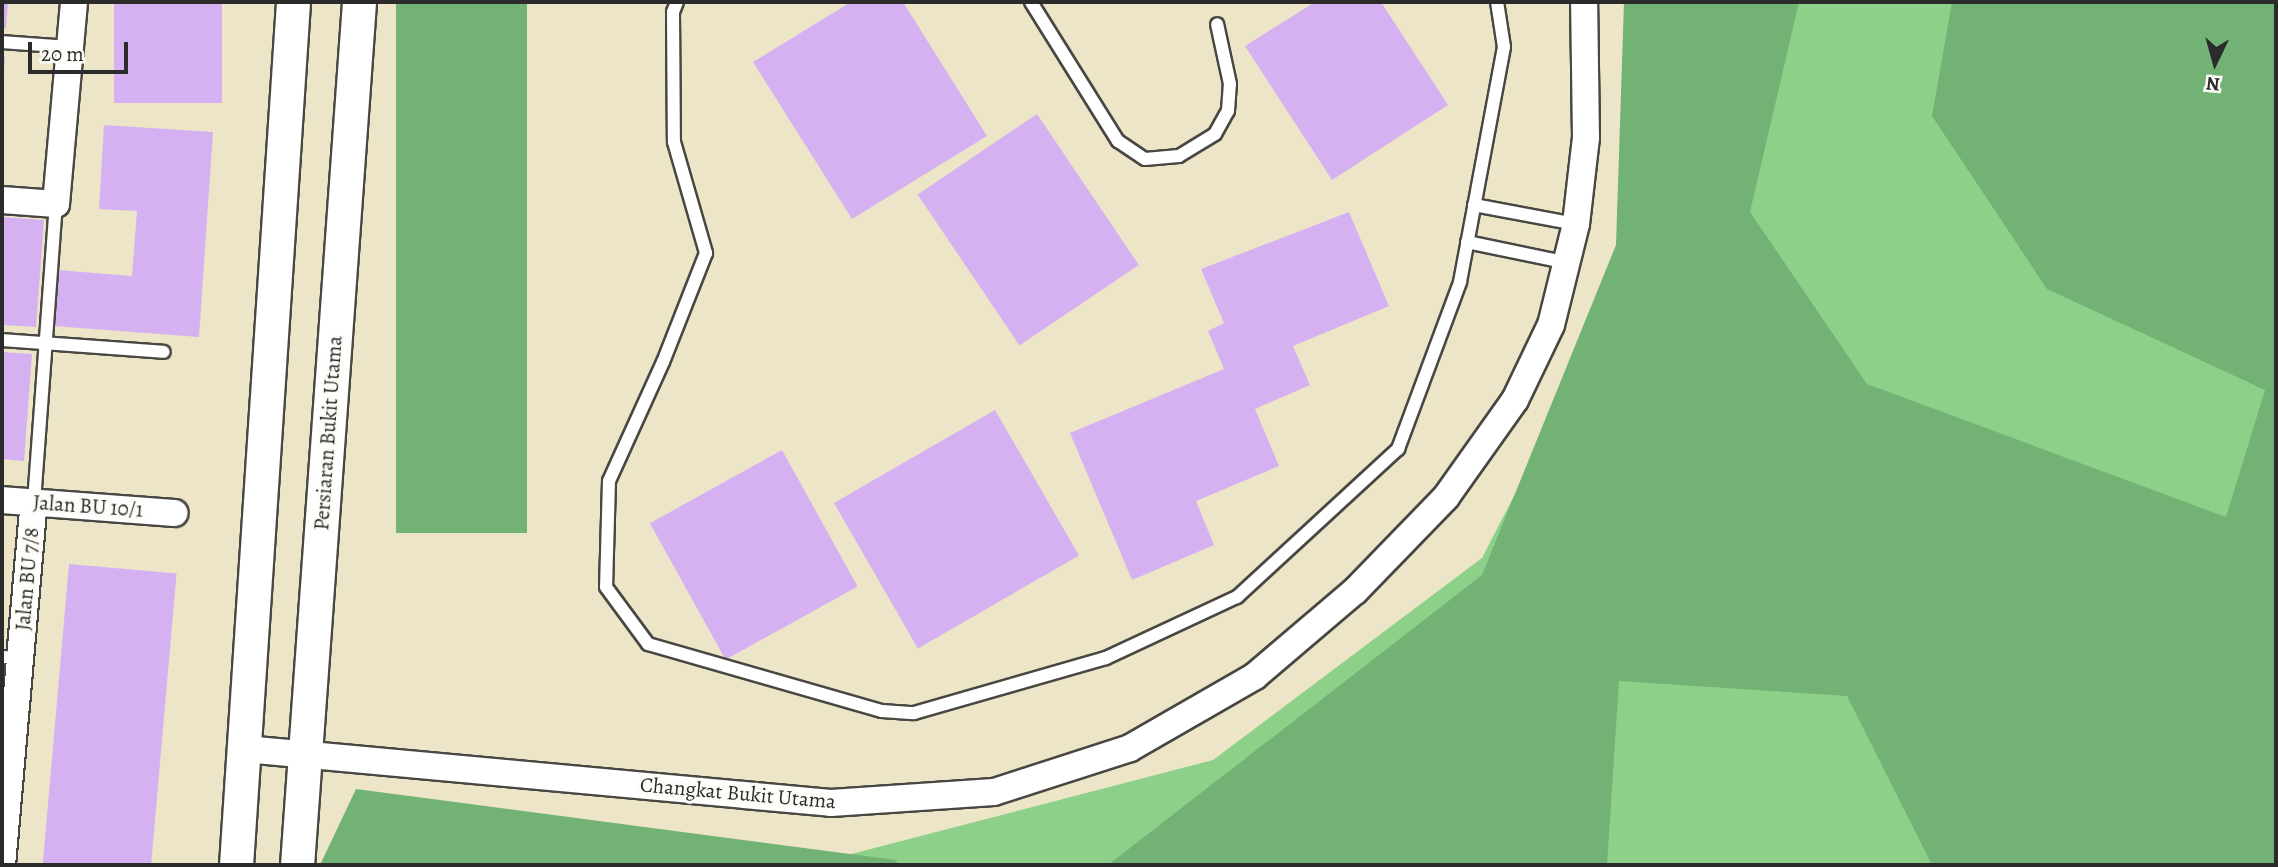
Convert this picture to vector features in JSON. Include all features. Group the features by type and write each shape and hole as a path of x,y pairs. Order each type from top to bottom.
{"street":[{"path":"2,200 57,204 74,2"},
{"path":"236,865 293,2"},
{"name":"Persiaran Bukit Utama","path":"297,865 359,2"},
{"name":"Changkat Bukit Utama","path":"245,749 831,803 994,792 1130,748 1255,676 1355,591 1446,497 1515,400 1551,325 1576,224 1586,138 1584,2"},
{"name":"Jalan BU 10/1","path":"2,500 175,513"},
{"name":"Jalan BU 7/8","path":"2,865 11,658 34,502"}],"lane":[{"path":"677,2 673,12 674,142 705,253 663,362 609,481 606,587 648,644 883,711 914,713 1106,659 1237,597 1398,449 1460,282 1504,47 1497,2"},
{"path":"1031,2 1118,141 1145,159 1179,156 1215,134 1228,111 1230,84 1217,24"},
{"path":"2,42 70,47"},
{"path":"34,502 57,204"},
{"path":"1475,205 1576,224"},
{"path":"1467,242 1568,263"},
{"path":"2,340 164,352"}],"green space":[{"path":"396,2 527,2 527,533 396,533"},
{"path":"1624,2 1799,2 1750,212 1867,384 2226,517 2265,390 2047,289 1932,116 1952,2 2276,2 2276,865 1932,865 1847,696 1619,681 1607,865 1108,865 1482,575 1616,245"},
{"path":"1650,2 2276,2 2276,865 809,865 1213,760 1482,558 1650,232"},
{"path":"356,789 896,860 898,865 320,865"}],"building":[{"path":"2,2 8,2 6,28 2,28"},
{"path":"114,2 222,2 222,103 114,103"},
{"path":"851,2 903,2 987,136 852,219 753,62"},
{"path":"1315,2 1381,2 1448,105 1332,180 1245,46"},
{"path":"2,56 5,56 4,75 2,74"},
{"path":"1037,114 1139,265 1019,345 918,195"},
{"path":"104,125 213,132 199,337 53,326 57,270 132,276 137,211 99,209"},
{"path":"1349,212 1389,306 1293,346 1310,385 1255,409 1279,466 1196,501 1214,545 1132,580 1070,433 1224,369 1208,331 1224,323 1201,269"},
{"path":"2,217 44,220 36,327 2,325"},
{"path":"2,352 32,354 24,461 2,459"},
{"path":"995,410 1079,555 918,648 834,503"},
{"path":"782,450 858,586 726,660 650,523"},
{"path":"69,564 177,573 151,865 43,865"}]}
